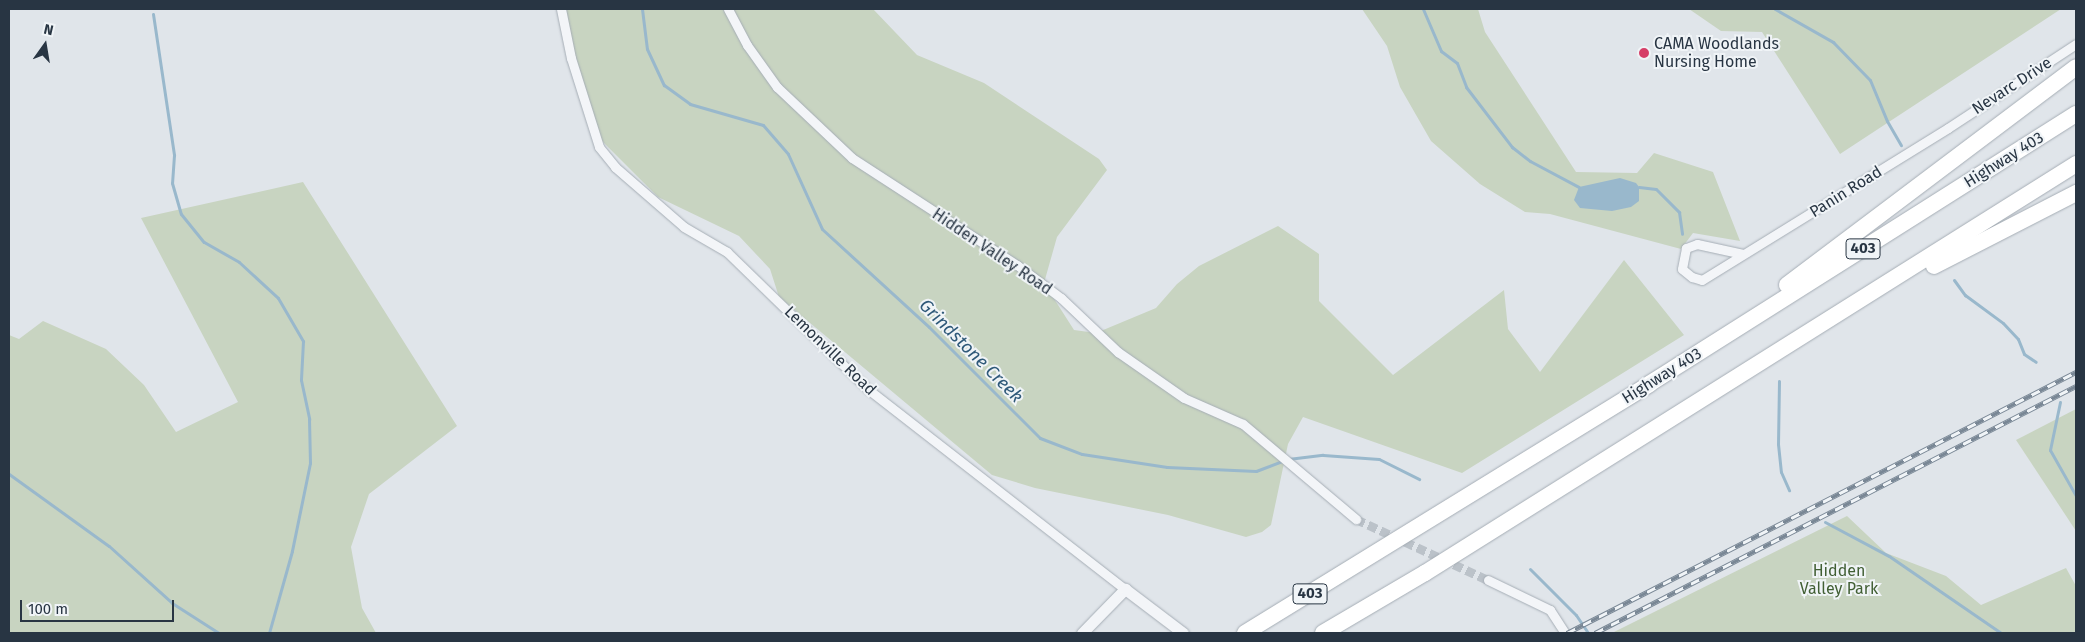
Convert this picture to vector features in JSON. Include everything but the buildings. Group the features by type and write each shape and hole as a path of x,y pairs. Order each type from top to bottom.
{"highway":[{"path":"1649,384 1850,240 2076,67"},
{"name":"Highway 403","path":"1245,633 1649,384 2076,114"},
{"name":"403","path":"1323,633 1809,333 2076,164"},
{"path":"1809,333 2076,193"}],"street":[{"name":"Lemonville Road","path":"561,9 571,58 600,147 615,166 684,227 727,252 869,390 1183,633"},
{"name":"Hidden Valley Road","path":"728,9 746,44 777,87 852,158 1017,265 1061,298 1118,352 1177,393 1242,424 1278,452 1356,519"},
{"name":"Nevarc Drive","path":"1948,128 2076,44"},
{"name":"Panin Road","path":"1743,254 1697,244 1686,248 1682,268 1692,277 1702,280 1948,128"},
{"path":"1488,580 1550,610 1565,633"},
{"path":"1082,633 1125,589"}],"green space":[{"path":"563,9 873,9 917,55 984,83 1099,159 1107,170 1057,237 1044,283 1074,330 1096,333 1156,308 1177,284 1199,266 1278,226 1319,254 1319,301 1393,375 1504,290 1508,329 1540,372 1624,260 1684,335 1462,473 1303,417 1288,444 1271,525 1262,532 1246,537 1168,515 1035,488 992,475 779,297 770,269 739,236 658,197 599,138 579,89"},
{"path":"1362,9 1478,9 1485,32 1576,172 1637,173 1654,153 1713,172 1740,241 1693,233 1681,249 1550,214 1525,212 1480,184 1431,141 1400,87 1387,46"},
{"path":"1689,9 2061,9 1840,154 1762,32 1721,31"},
{"path":"303,182 457,426 369,494 351,547 362,608 376,633 9,633 9,335 19,339 43,321 106,349 144,385 176,432 238,402 141,218"},
{"path":"2076,409 2076,531 2016,440"},
{"name":"Hidden Valley Park","path":"1847,516 1886,553 1946,576 1981,605 2066,568 2076,586 2076,633 1612,633"}],"water":[{"path":"1620,178 1636,183 1639,187 1639,201 1631,207 1612,211 1580,208 1574,200 1579,187"}],"waterway":[{"name":"Grindstone Creek","path":"642,9 647,49 664,85 690,104 763,125 788,154 822,229 929,327 1040,438 1082,454 1167,467 1256,471 1288,459 1323,455 1379,459 1419,479"},
{"path":"1423,9 1441,51 1457,63 1466,87 1512,147 1530,161 1579,187"},
{"path":"1775,9 1833,42 1870,80 1887,121 1901,145"},
{"path":"153,14 174,155 172,183 181,214 204,242 239,262 278,298 303,341 301,380 309,419 310,463 292,551 269,633"},
{"path":"1639,187 1656,189 1679,212 1682,234"},
{"path":"1954,280 1965,295 2003,323 2018,339 2024,354 2036,362"},
{"path":"1779,381 1778,444 1781,472 1789,490"},
{"path":"2060,402 2050,450 2076,496"},
{"path":"9,474 109,546 172,603 219,633"},
{"path":"1825,522 1889,556 2001,633"},
{"name":"Grindstone Creek","path":"1530,569 1576,615 1588,633"}],"tunnel":[{"path":"1356,519 1488,580"}],"railway":[{"path":"1567,633 2076,372"},
{"path":"1595,633 2076,386"}],"place":[{"name":"CAMA Woodlands Nursing Home","path":"1644,53"}]}
